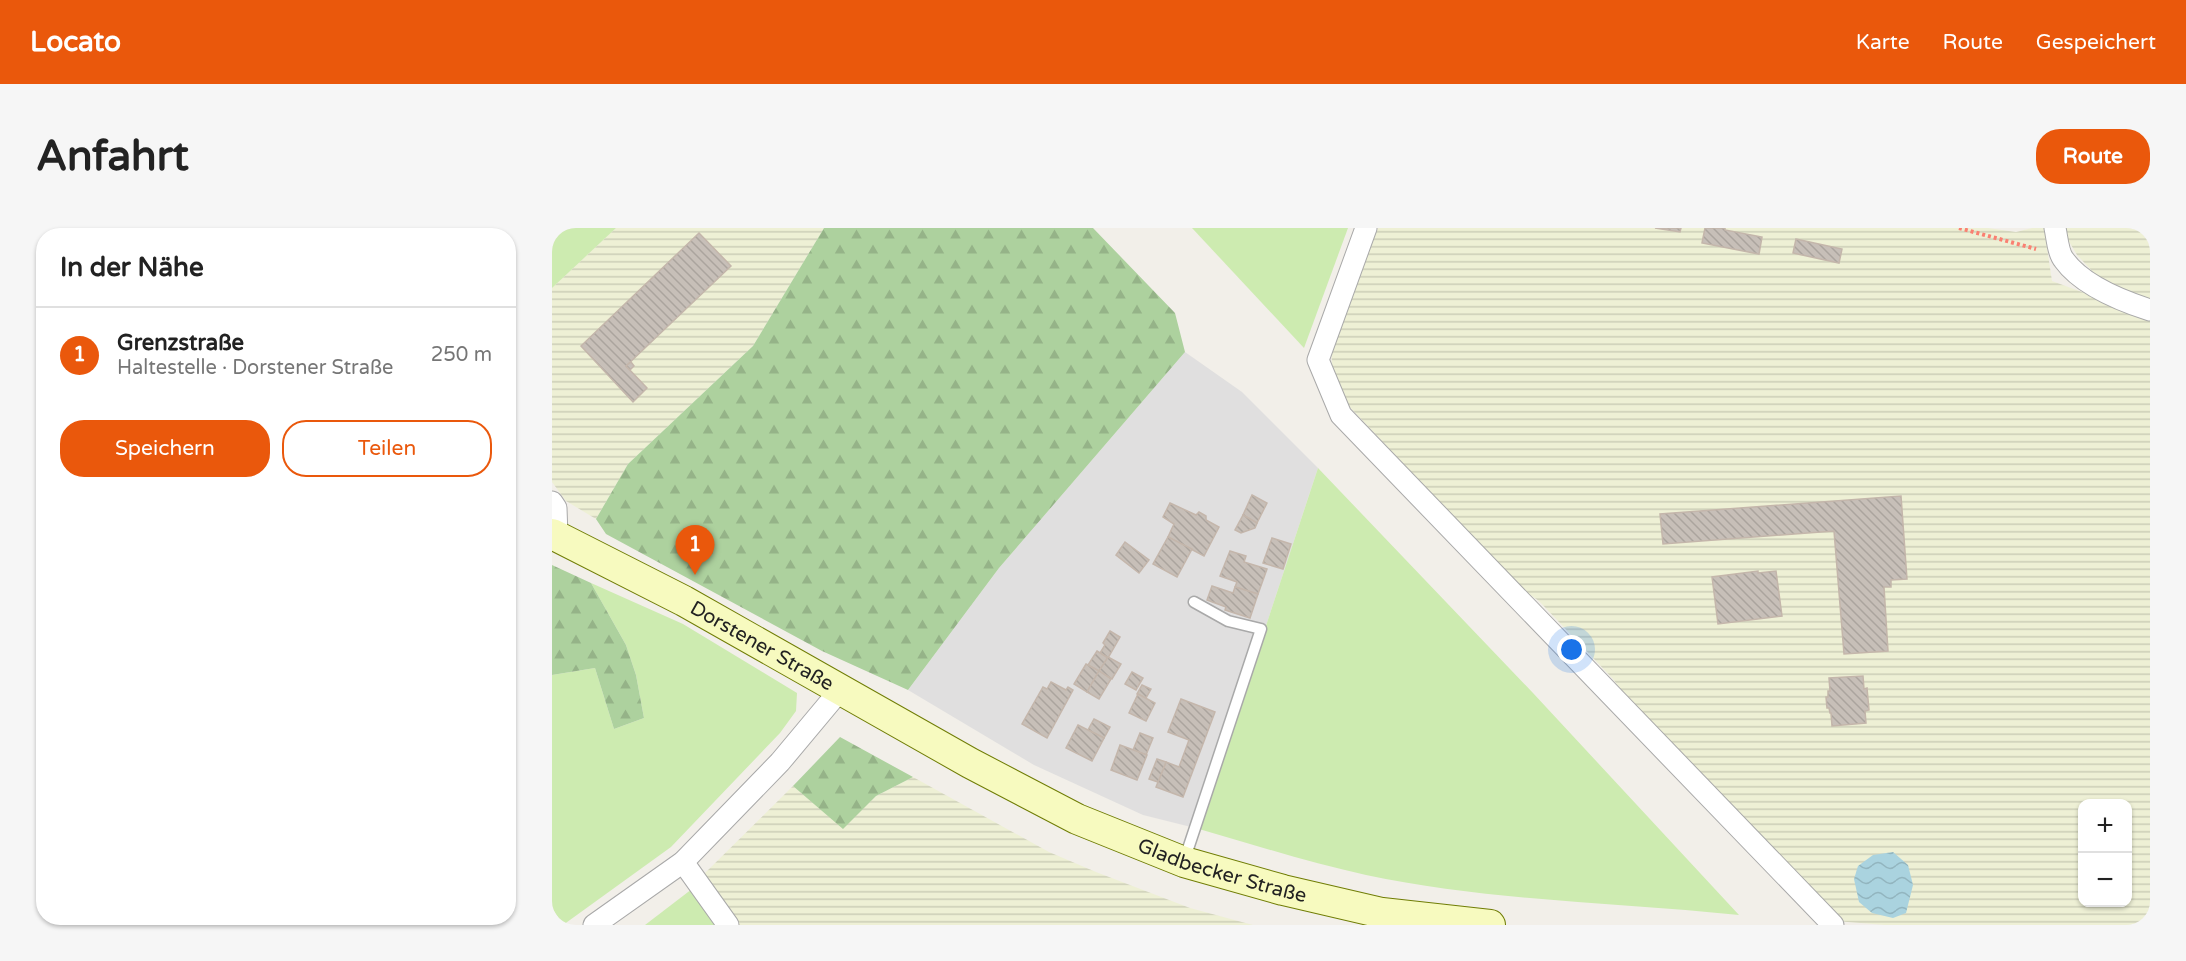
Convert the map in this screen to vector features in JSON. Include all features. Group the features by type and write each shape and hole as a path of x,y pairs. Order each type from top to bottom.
{"main road":[{"name":"Dorstener Straße","path":"554,535 684,601 970,763"},
{"name":"Gladbecker Straße","path":"970,763 1077,819 1184,862 1283,890 1382,913 1490,925"}],"street":[{"path":"1366,228 1318,360 1341,415 1833,925"},
{"path":"2055,228 2062,259 2089,283 2125,302 2150,310"},
{"path":"552,502 556,508 554,535"},
{"path":"594,925 683,862 780,762 841,689"},
{"path":"683,862 728,925"}],"lane":[{"path":"1184,862 1261,629 1228,621 1194,602"}],"path":[{"path":"1959,228 2037,249 2062,259"}],"shaded area":[{"path":"1185,352 1242,392 1318,468 1199,829 1143,815 1034,765 908,690 999,568"}],"green space":[{"path":"552,228 616,228 552,288"},
{"path":"616,228 824,228 753,346 628,464 596,519 566,501 552,482 552,288"},
{"path":"824,228 1093,228 1175,313 1185,352 999,568 908,690 822,651 606,534 596,519 628,464 753,346"},
{"path":"1192,228 1348,228 1304,348"},
{"path":"1378,228 1988,228 2016,232 2044,228 2052,281 2150,317 2150,925 1885,925 1835,921 1632,705 1613,679 1539,601 1522,589 1346,403 1333,379 1331,348"},
{"path":"2061,228 2150,228 2150,299 2131,294 2095,274 2077,255"},
{"path":"1318,468 1533,693 1739,915 1505,896 1412,884 1324,865 1199,829"},
{"path":"552,565 591,583 626,645 636,675 644,718 614,729 595,668 552,675"},
{"path":"591,583 683,624 797,693 796,711 780,733 671,847 563,925 552,908 552,675 595,668 614,729 644,718 636,675 626,645"},
{"path":"840,737 913,777 876,796 843,829 793,786"},
{"path":"913,777 1049,852 1190,908 1253,925 739,925 704,874 793,786 843,828 876,796"},
{"path":"692,889 717,925 645,925"}],"water":[{"path":"1893,852 1908,865 1913,885 1906,913 1893,918 1872,913 1859,902 1854,879 1858,866 1873,855"}],"building":[{"path":"1655,228 1681,228 1680,232"},
{"path":"1705,228 1725,228 1725,230 1762,237 1759,254 1702,243"},
{"path":"699,233 731,266 626,366 647,388 633,402 581,346"},
{"path":"1796,239 1842,249 1839,263 1793,253"},
{"path":"631,362 634,366 630,370 626,366"},
{"path":"1252,495 1267,503 1257,523 1243,515"},
{"path":"1901,496 1907,579 1891,580 1891,587 1884,587 1888,651 1844,654 1834,531 1663,544 1660,514"},
{"path":"1170,503 1196,515 1199,512 1206,516 1206,520 1219,527 1204,556 1168,537 1174,524 1163,517"},
{"path":"1243,515 1257,523 1255,528 1241,533 1235,530"},
{"path":"1168,537 1192,549 1177,577 1153,564"},
{"path":"1272,538 1291,544 1283,569 1263,563"},
{"path":"1125,542 1149,560 1139,573 1116,555"},
{"path":"1230,551 1246,556 1244,562 1267,569 1258,594 1235,587 1237,582 1220,576"},
{"path":"1758,571 1758,573 1776,571 1782,616 1718,624 1712,577"},
{"path":"1212,586 1233,593 1235,587 1258,594 1250,618 1225,610 1226,607 1207,600"},
{"path":"1110,631 1120,637 1108,658 1100,653"},
{"path":"1097,651 1108,658 1099,671 1088,665"},
{"path":"1108,657 1121,664 1112,679 1099,671"},
{"path":"1086,664 1099,671 1087,692 1074,684"},
{"path":"1099,671 1111,679 1099,699 1087,692"},
{"path":"1132,672 1143,678 1136,690 1125,684"},
{"path":"1863,676 1864,689 1867,688 1869,710 1865,711 1866,723 1832,726 1826,697 1830,691 1829,678"},
{"path":"1051,682 1066,690 1068,687 1073,690 1047,738 1022,724 1043,687 1047,689"},
{"path":"1142,685 1151,689 1146,698 1137,694"},
{"path":"1138,694 1155,703 1146,721 1129,713"},
{"path":"1181,699 1215,712 1183,797 1156,787 1166,762 1179,767 1189,740 1168,732"},
{"path":"1094,719 1110,727 1104,738 1088,730"},
{"path":"1078,725 1104,738 1092,761 1066,748"},
{"path":"1140,733 1153,738 1146,755 1133,750"},
{"path":"1120,745 1147,755 1137,780 1111,770"},
{"path":"1157,759 1166,762 1158,782 1149,779"}],"place":[{"name":"Grenzstraße","path":"695,575"}]}
